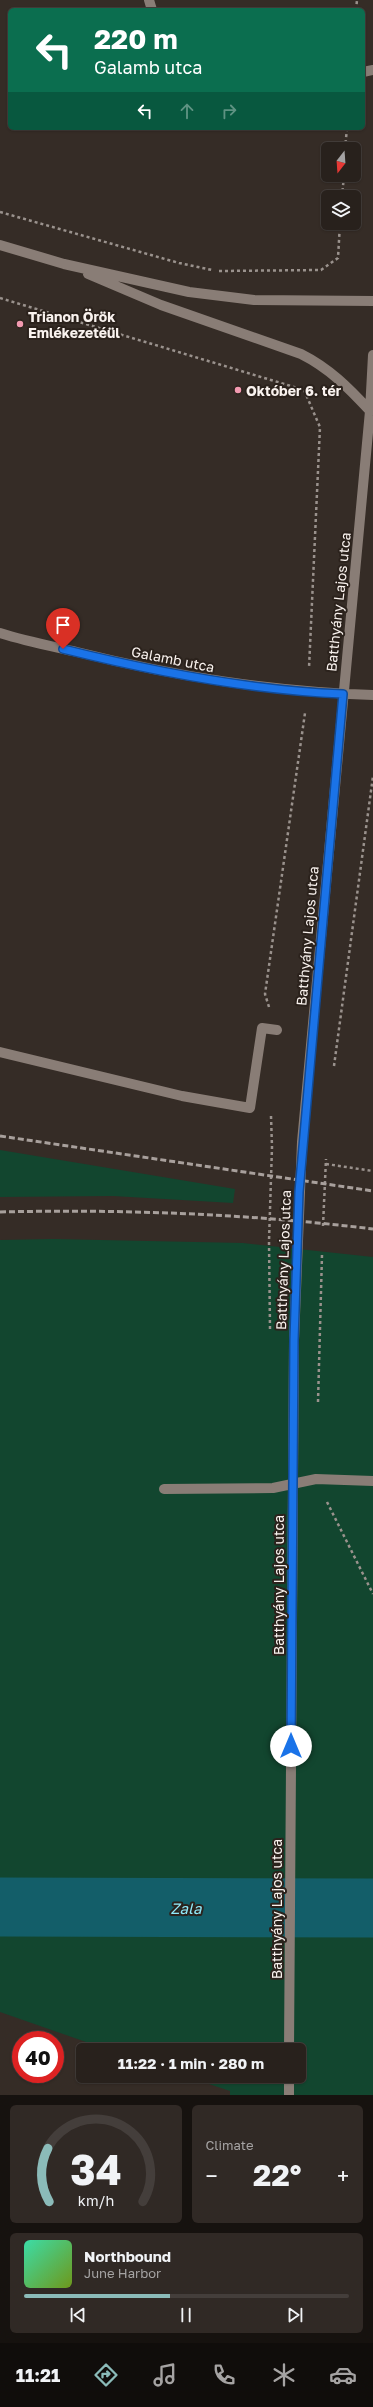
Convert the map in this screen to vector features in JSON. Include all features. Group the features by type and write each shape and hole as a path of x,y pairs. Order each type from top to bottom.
{"street":[{"path":"0,245 64,264 189,292 254,300 373,301"},
{"path":"64,264 161,305 301,354 316,361 341,380 370,411"},
{"name":"Batthyány Lajos utca","path":"289,2043 294,1333 302,1142 370,411 373,355"},
{"name":"Galamb utca","path":"0,634 124,664 214,682 308,692 373,695"},
{"path":"0,1052 182,1096 250,1108 262,1028 277,1030"},
{"path":"164,1489 273,1488 316,1479 373,1482"},
{"path":"289,2083 289,2095"}],"path":[{"path":"346,142 347,130"},
{"path":"0,212 179,263 216,271 321,270 338,258 340,230"},
{"path":"0,298 304,390 320,427 308,692"},
{"path":"333,1068 373,776"},
{"path":"323,1231 326,1158"},
{"path":"326,1164 373,1171"},
{"path":"318,1409 322,1253"},
{"path":"316,1479 373,1594"}],"green space":[{"path":"0,1150 235,1189 233,1203 113,1196 0,1197"},
{"path":"53,1239 243,1243 373,1257 373,2095 230,2095 230,2091 206,2083 306,2083 306,2043 89,2043 64,2034 64,2031 54,2031 0,2012 0,1240"}],"waterway":[{"name":"Zala","path":"0,1907 373,1908"}],"railway":[{"path":"0,1136 373,1191"},
{"path":"0,1212 93,1211 234,1216 373,1229"}],"place":[{"name":"Trianon Örök Emlékezetéül","path":"20,324"},
{"name":"Október 6. tér","path":"238,390"}],"route":[{"path":"63,649 124,664 214,682 294,692 343,694 302,1142 299,1192 294,1340 291,1746"}]}
